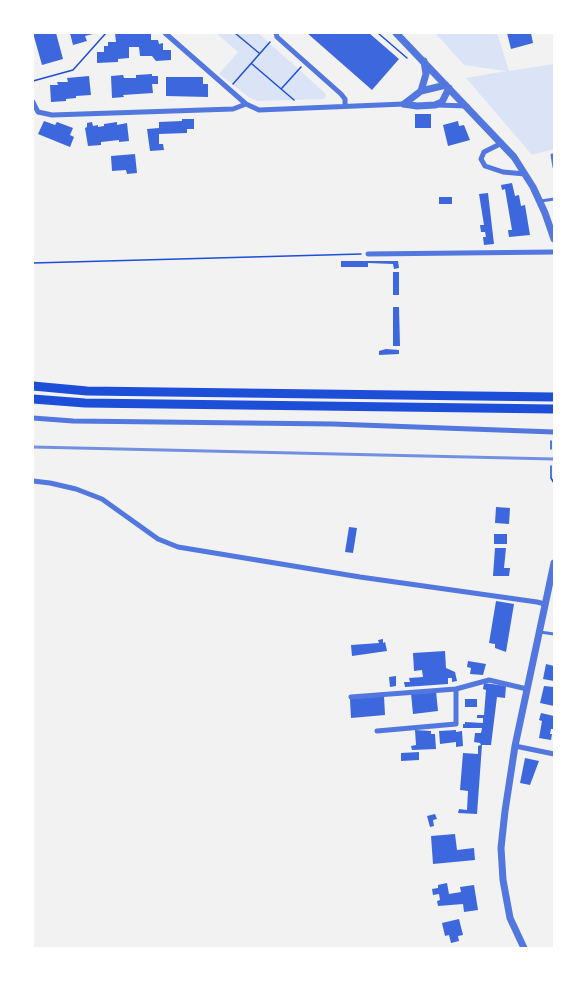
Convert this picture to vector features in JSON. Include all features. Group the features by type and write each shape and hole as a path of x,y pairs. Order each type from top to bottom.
{"highway":[{"path":"33,386 99,391 554,397"},
{"path":"33,399 85,403 554,409"}],"street":[{"path":"165,33 246,104 260,110 404,104 467,106"},
{"path":"396,33 502,143 525,174 540,201 554,239"},
{"path":"277,34 277,37 341,94 345,99 345,106"},
{"path":"422,92 426,74 424,61"},
{"path":"404,104 422,92 448,86"},
{"path":"435,105 442,102 448,86"},
{"path":"33,102 38,112 52,115 233,109 246,104"},
{"path":"502,143 484,152 481,159 485,166 503,172 525,174"},
{"path":"368,254 554,252"},
{"path":"33,418 73,421 333,424 554,432"},
{"path":"33,482 76,489 102,500 158,539 178,548 545,604"},
{"path":"524,948 510,918 503,880 505,811 515,746 554,562"},
{"path":"351,697 456,689 489,680 527,689"},
{"path":"377,731 456,724 456,689"},
{"path":"515,746 554,754"}],"lane":[{"path":"552,155 554,167"},
{"path":"540,201 554,199"},
{"path":"540,632 554,634"}],"path":[{"path":"33,81 73,70 106,33"},
{"path":"236,33 260,54"},
{"path":"229,89 277,34"},
{"path":"282,89 305,61"},
{"path":"251,63 303,107"},
{"path":"33,263 368,254"},
{"path":"551,449 552,439"},
{"path":"551,466 551,478 554,483"}],"shaded area":[{"path":"216,33 258,33 326,96 324,99 258,101 250,98 219,74 238,52"},
{"path":"435,33 497,33 509,71 554,64 554,149 532,155 466,78 506,71 464,65"}],"building":[{"path":"33,33 56,33 63,59 42,65"},
{"path":"70,33 93,34 85,36 87,41 73,45"},
{"path":"115,33 151,33 151,40 158,40 159,44 163,43 163,50 171,50 171,60 156,61 152,56 140,56 139,47 129,47 129,58 118,59 118,62 97,63 97,52 104,52 104,46 108,46 108,42 116,42"},
{"path":"307,33 369,33 399,59 372,90"},
{"path":"507,33 531,33 533,43 511,49"},
{"path":"152,74 152,76 158,76 158,84 152,84 153,93 112,98 111,76 123,75 124,78 136,78 136,75"},
{"path":"89,76 91,95 51,102 50,85 58,85 57,82 68,82 67,78"},
{"path":"166,77 203,77 203,84 208,84 208,97 166,96"},
{"path":"415,114 431,114 431,128 415,128"},
{"path":"182,119 194,119 194,129 187,129 187,133 159,134 159,144 163,144 164,150 150,151 147,129 159,128 159,122 182,121"},
{"path":"44,121 55,125 57,122 73,128 70,135 74,137 70,147 38,134"},
{"path":"458,121 459,126 464,125 470,140 448,146 443,125"},
{"path":"92,122 93,126 98,125 98,127 117,122 117,125 127,123 129,141 101,142 101,145 88,146 85,128 87,123"},
{"path":"135,154 137,173 127,174 126,170 112,171 111,156"},
{"path":"512,183 515,196 519,195 521,206 525,205 530,235 509,237 508,230 512,230 505,189 502,190 501,185"},
{"path":"488,193 494,244 484,245 483,237 486,237 485,232 481,232 480,225 484,225 479,194"},
{"path":"439,197 452,197 452,204 439,204"},
{"path":"341,261 398,261 399,268 394,269 393,264 368,263 368,267 341,267"},
{"path":"393,272 399,272 399,295 393,295"},
{"path":"393,307 399,307 400,346 393,346"},
{"path":"399,350 399,354 379,355 379,351"},
{"path":"496,507 510,508 509,524 495,523"},
{"path":"349,527 357,528 353,553 345,552"},
{"path":"494,534 507,534 507,544 494,544"},
{"path":"495,548 506,548 504,568 510,568 509,576 493,576"},
{"path":"496,601 514,604 506,652 495,648 495,644 489,643"},
{"path":"383,639 387,651 352,656 351,645 379,643 378,640"},
{"path":"445,651 446,668 455,672 457,681 452,682 452,678 448,678 448,684 405,687 404,682 410,682 409,678 423,677 422,670 414,671 413,653"},
{"path":"468,661 486,664 483,675 470,674 471,668 467,667"},
{"path":"546,664 554,666 554,681 543,679"},
{"path":"396,676 396,686 390,687 389,677"},
{"path":"484,683 506,686 505,698 497,697 491,745 482,745 477,814 458,813 459,809 467,810 468,791 460,790 463,753 478,754 478,746 481,745 474,742 475,733 481,733 482,728 463,728 463,724 465,722 483,723 483,718 477,718 477,715 484,715 486,690 483,689"},
{"path":"544,686 554,687 554,706 540,703"},
{"path":"436,691 438,711 413,714 411,693"},
{"path":"384,696 385,715 351,718 350,699"},
{"path":"465,699 477,699 477,707 465,707"},
{"path":"541,713 554,716 551,740 539,738"},
{"path":"415,730 431,731 431,734 435,734 436,749 412,750 411,746 416,745"},
{"path":"456,730 456,732 462,731 463,746 456,747 456,742 440,744 439,731"},
{"path":"419,752 419,760 401,761 401,753"},
{"path":"525,758 539,761 530,785 520,783"},
{"path":"435,814 437,819 433,820 434,826 430,827 427,816"},
{"path":"455,834 457,850 474,848 475,860 433,864 431,836"},
{"path":"447,883 449,894 461,892 460,887 474,885 478,910 464,912 463,904 438,906 439,894 433,895 432,889"},
{"path":"459,919 463,935 458,936 459,941 451,943 449,935 445,936 442,923"}],"railway":[{"path":"33,447 554,459"}]}
